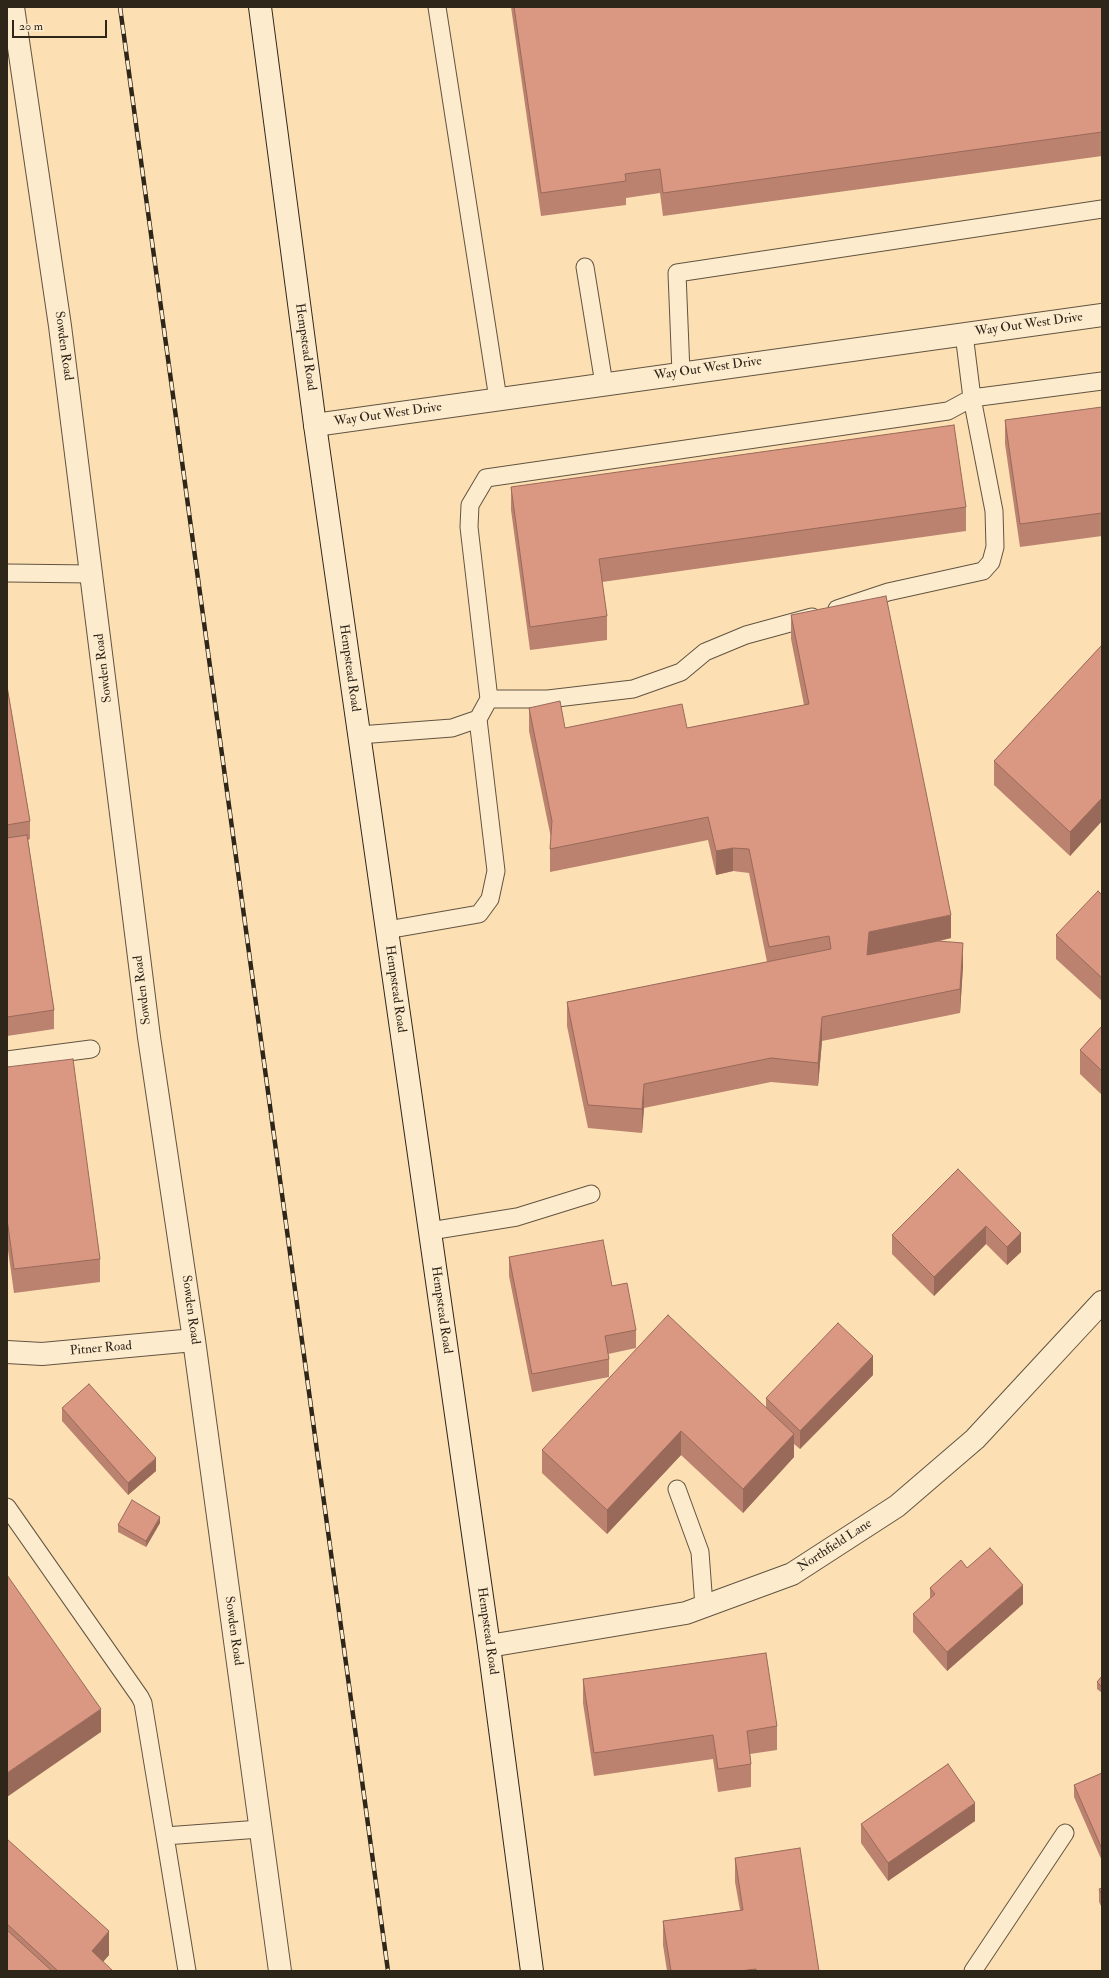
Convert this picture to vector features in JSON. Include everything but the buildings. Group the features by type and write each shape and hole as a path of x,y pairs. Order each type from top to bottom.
{"street":[{"name":"Sowden Road","path":"13,7 60,326 149,1037 194,1340 280,1971"},
{"name":"Hempstead Road","path":"260,7 315,425 489,1646 532,1971"},
{"name":"Way Out West Drive","path":"315,425 1102,315"},
{"name":"Northfield Lane","path":"489,1646 686,1613 792,1574 897,1506 976,1439 1102,1302"},
{"name":"Pitner Road","path":"7,1352 42,1354 194,1340"}],"lane":[{"path":"437,7 498,399"},
{"path":"681,373 677,273 1102,209"},
{"path":"585,267 604,384"},
{"path":"489,699 548,700 633,689 682,672 705,652 746,635 793,623 888,592 983,571 991,562 995,547 994,511 972,398 964,334"},
{"path":"387,930 479,914 490,899 496,871 478,719 489,699 469,527 470,505 486,478 948,412 972,398 1102,381"},
{"path":"7,573 92,574"},
{"path":"359,735 452,728 478,719"},
{"path":"7,1060 91,1049"},
{"path":"430,1231 517,1217 591,1194"},
{"path":"677,1489 700,1552 704,1606"},
{"path":"7,1506 143,1703 187,1971"},
{"path":"165,1836 260,1829"},
{"path":"974,1971 1065,1833"}],"railway":[{"path":"120,7 388,1971"}]}
